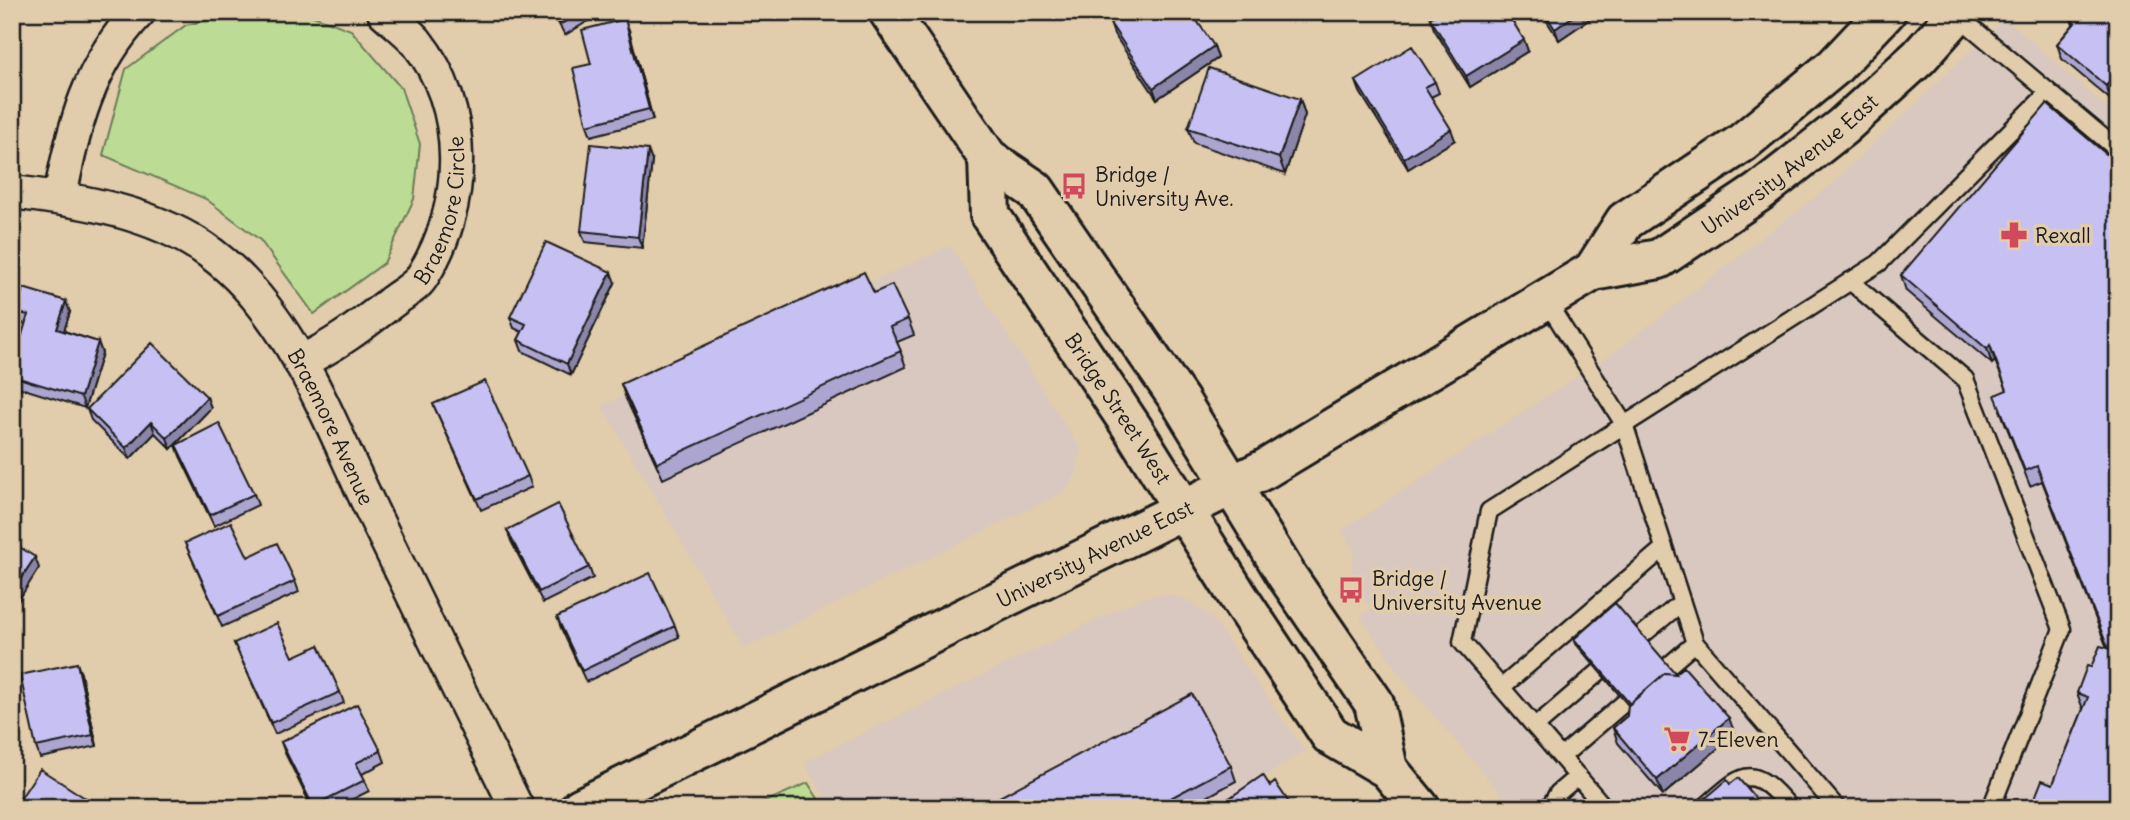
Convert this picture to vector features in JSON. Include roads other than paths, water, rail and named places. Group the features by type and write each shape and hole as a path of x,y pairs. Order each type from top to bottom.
{"main road":[{"name":"Bridge Street West","path":"889,12 988,158 1035,190 1180,401 1230,485 1328,638 1374,704 1388,769"},
{"name":"University Avenue East","path":"1594,271 1625,221 1742,143 1835,67 1886,12"},
{"name":"University Avenue East","path":"580,808 1265,469 1547,302 1594,271 1659,259 1759,192 1842,127 1919,57 1958,13"},
{"name":"Bridge Street West","path":"988,158 990,215 1133,429 1181,509 1330,735 1388,769 1420,808"}],"street":[{"path":"61,197 85,94 103,57 139,12"},
{"name":"Braemore Circle","path":"300,362 331,348 421,280 450,219 458,181 452,117 437,79 416,42 384,12"},
{"name":"Braemore Avenue","path":"12,192 61,197 129,214 170,230 211,254 244,284 300,362 517,808"}],"lane":[{"path":"1958,13 2118,150"},
{"path":"1605,808 1462,642 1489,511 1879,263 2049,92"},
{"path":"1850,281 1965,379 2062,629 1991,808"},
{"path":"1547,302 1624,424 1695,643 1837,808"},
{"path":"1502,687 1664,548"},
{"path":"1641,636 1682,602"},
{"path":"1667,667 1695,643"},
{"path":"1535,727 1599,672"},
{"path":"1561,757 1625,702"},
{"path":"1549,808 1558,793 1577,776"},
{"path":"1704,808 1738,778 1754,776 1768,782 1790,808"}],"place":[{"name":"Bridge / University Ave.","path":"1074,186"},
{"name":"Rexall","path":"2014,235"},
{"name":"Bridge / University Avenue","path":"1351,590"},
{"name":"7-Eleven","path":"1677,739"}]}
